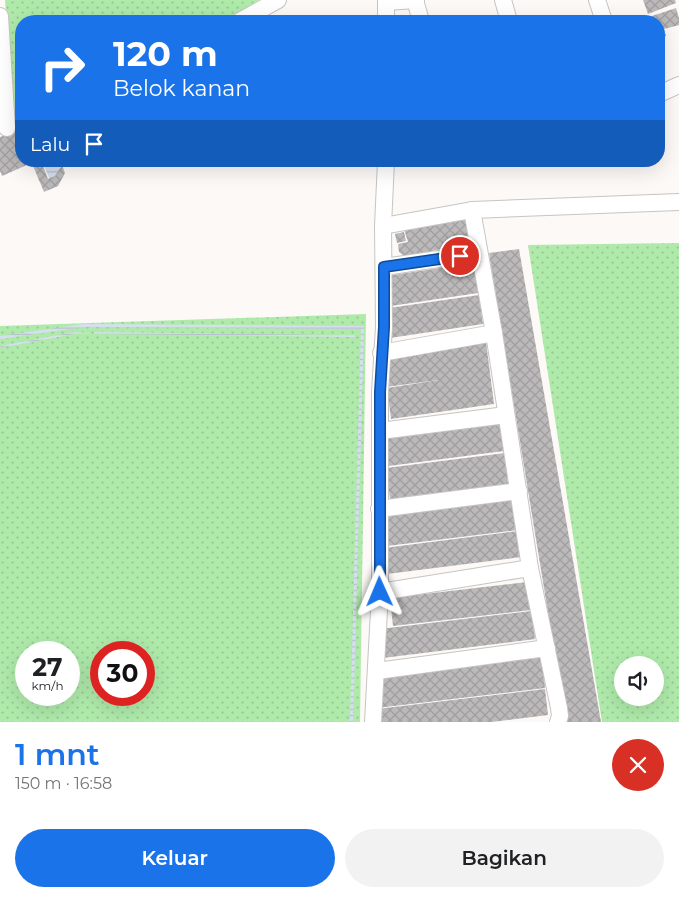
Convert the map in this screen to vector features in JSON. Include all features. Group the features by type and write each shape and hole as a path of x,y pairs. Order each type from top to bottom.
{"street":[{"path":"251,15 278,0"},
{"path":"386,15 386,1 415,0 419,15"},
{"path":"503,0 507,15"},
{"path":"597,0 602,15"},
{"path":"0,16 9,126"},
{"path":"665,91 679,85"},
{"path":"372,722 377,671 380,592 381,353 384,327 383,226 386,167"},
{"path":"383,226 472,210 679,202"},
{"path":"472,210 494,333 530,568 559,708 560,716 558,722"},
{"path":"384,267 479,253"},
{"path":"381,353 494,333"},
{"path":"380,431 506,415"},
{"path":"379,509 519,491"},
{"path":"380,592 530,568"},
{"path":"377,671 547,648"}],"green space":[{"path":"5,0 259,0 234,15 15,15 15,112 13,113"},
{"path":"679,243 679,722 602,722 528,245"},
{"path":"366,314 360,722 0,722 0,326"}],"water":[{"path":"45,167 60,167 55,178 50,180"},
{"path":"84,324 364,326 353,722 350,722 361,329 84,327 0,339 0,336"},
{"path":"74,332 91,334 74,334 0,348 0,346"},
{"path":"94,332 355,335 355,337 94,334"}],"building":[{"path":"643,0 675,0 676,3 648,14"},
{"path":"676,8 679,25 665,29 665,15 655,15"},
{"path":"15,131 15,167 22,167 2,176 0,171 0,137"},
{"path":"34,167 43,167 48,179 55,176 61,167 63,167 65,173 58,186 44,192"},
{"path":"464,215 470,241 410,257 404,256 399,252 398,244 408,242 404,229"},
{"path":"404,232 406,241 397,243 395,234"},
{"path":"519,249 601,722 566,722 489,253"},
{"path":"474,263 478,293 391,306 386,276"},
{"path":"479,295 483,324 390,338 389,308"},
{"path":"486,342 494,404 391,419 387,388 439,380 386,387 382,356"},
{"path":"500,422 504,451 389,466 385,436"},
{"path":"505,453 508,484 390,499 386,468"},
{"path":"514,499 518,530 387,546 383,515"},
{"path":"518,531 521,557 387,574 384,548"},
{"path":"528,582 531,610 393,626 390,598"},
{"path":"532,611 535,639 383,658 380,629"},
{"path":"542,657 545,688 377,708 379,676"},
{"path":"545,689 548,715 491,722 379,722 377,709"}],"route":[{"path":"380,592 380,392 384,327 384,267 460,256"}]}
